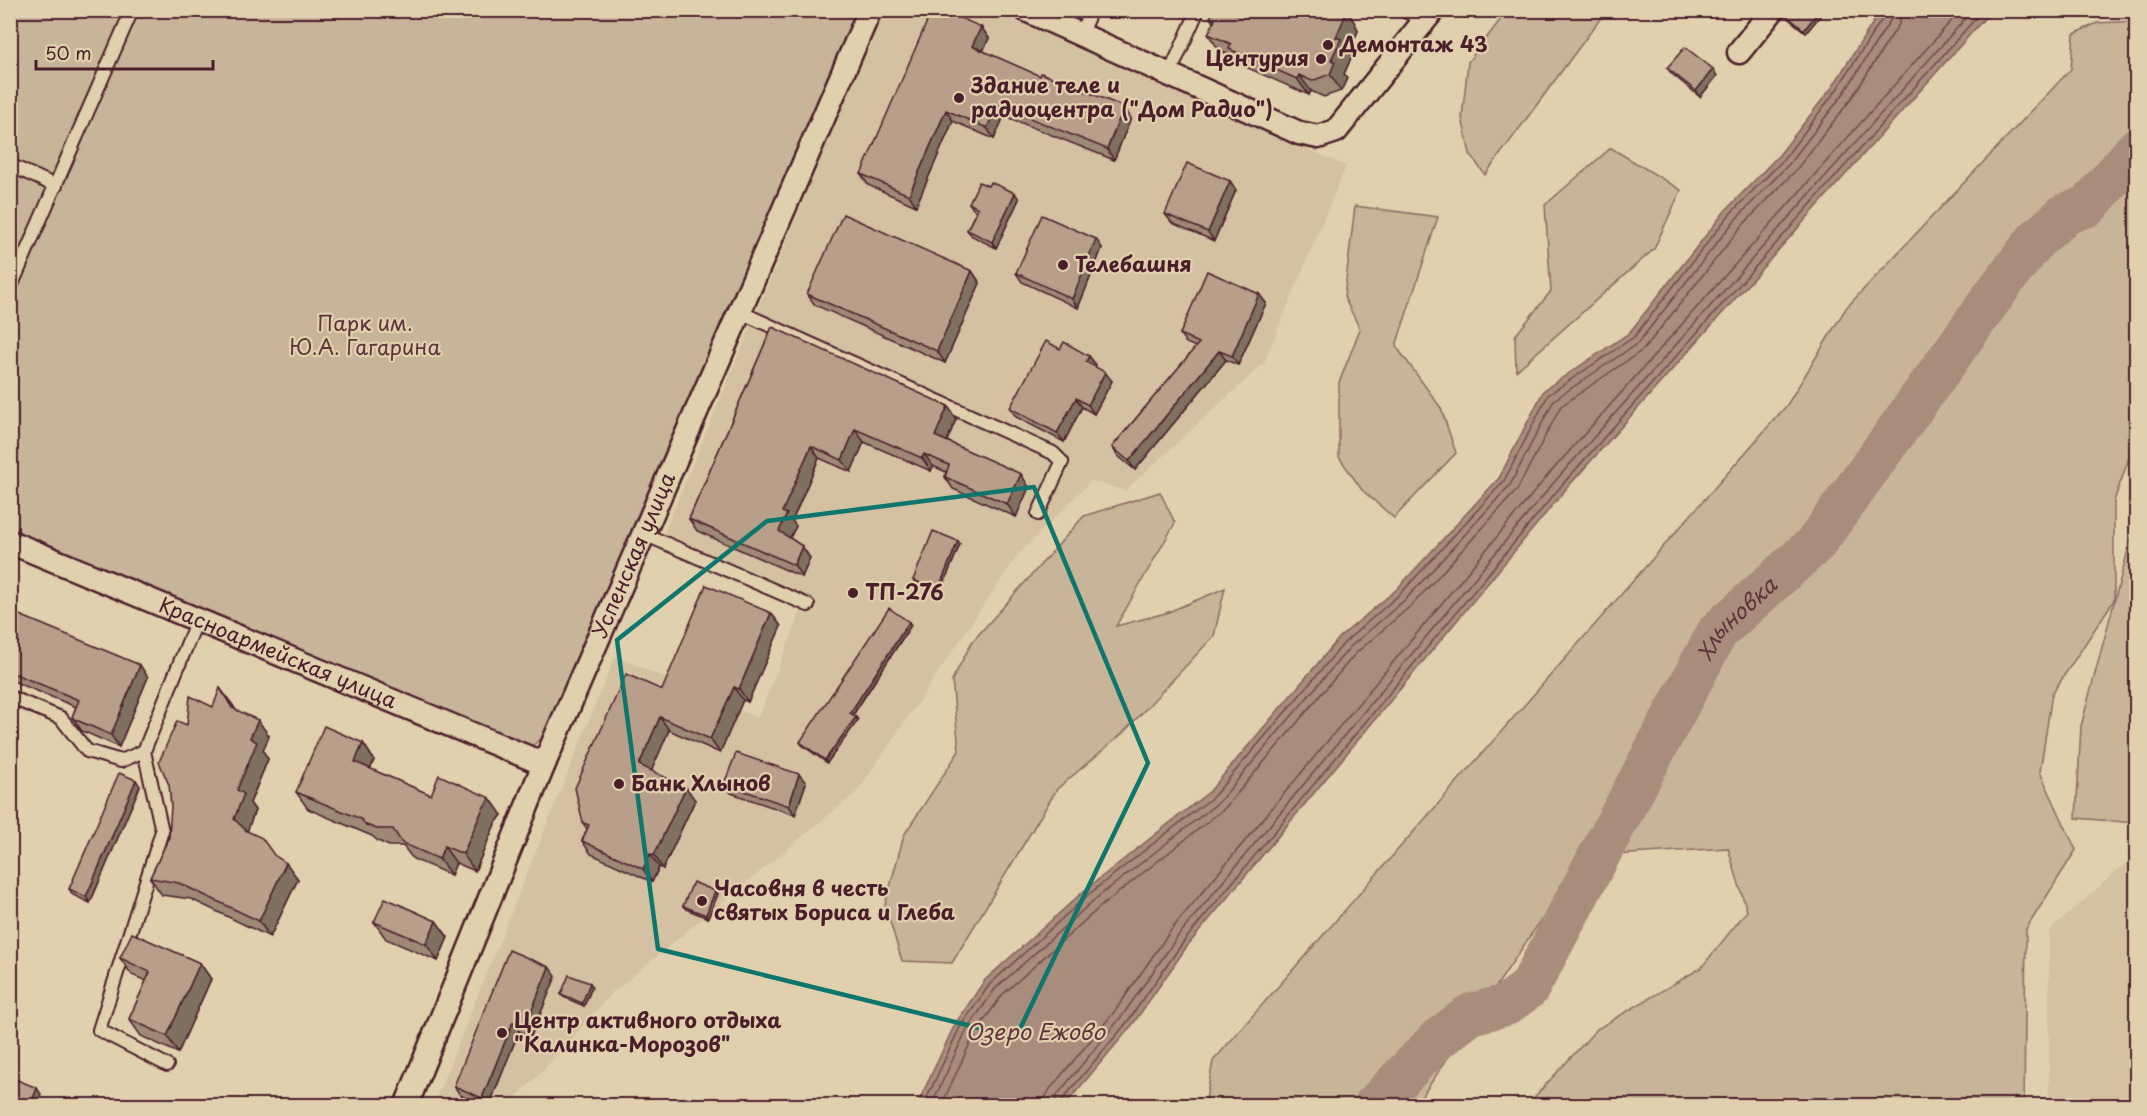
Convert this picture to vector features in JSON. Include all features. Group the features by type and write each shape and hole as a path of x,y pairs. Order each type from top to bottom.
{"street":[{"name":"Успенская улица","path":"406,1106 544,764 870,10"},
{"path":"1026,10 1299,133 1318,137 1336,131 1429,16"},
{"path":"1739,52 1773,10"},
{"name":"Красноармейская улица","path":"10,542 544,764"}],"lane":[{"path":"10,289 132,10"},
{"path":"1080,35 1091,10"},
{"path":"1169,75 1198,10"},
{"path":"1403,10 1429,16"},
{"path":"10,165 56,186"},
{"path":"740,312 1053,453 1062,462 1038,514"},
{"path":"644,534 808,605"},
{"path":"167,1065 99,1030 162,831 144,751 197,620"},
{"path":"10,697 61,718 87,751 121,762 144,751"}],"highlighted area":[{"path":"1034,487 1148,763 1016,1037 658,949 617,640 767,521"}],"shaded area":[{"path":"883,11 994,11 1346,166 1264,363 1125,491 1091,481 1018,555 857,792 613,992 538,1076 508,1105 441,1106 434,1103 615,656 758,718 801,611 657,549"},
{"path":"2136,854 2136,1105 2049,1105 2049,931"}],"green space":[{"name":"Парк им. Ю.А. Гагарина","path":"10,11 858,11 551,732 530,747 11,542"},
{"path":"1507,11 1606,11 1485,175 1470,154 1462,118 1468,62"},
{"path":"2136,21 2136,438 2114,501 2114,600 2052,694 2040,772 2076,850 2026,929 2024,1105 1527,1105 1597,1029 1701,968 1747,911 1728,848 1613,855 1541,920 1416,1105 1205,1105 1213,1061 1787,405 1846,308 2071,69 2074,34 2097,23"},
{"path":"1611,148 1681,190 1654,249 1516,371 1515,336 1551,291 1545,205"},
{"path":"1355,206 1438,217 1396,346 1441,408 1456,453 1394,518 1362,490 1339,457 1339,383 1360,329 1344,297"},
{"path":"1160,492 1175,523 1116,626 1166,613 1225,588 1214,636 1123,733 1057,789 952,963 902,961 885,905 904,835 959,751 952,680 972,642 1084,516"},
{"path":"2136,520 2136,823 2076,818 2081,726"}],"water":[{"name":"Озеро Ежово","path":"1881,10 1991,11 1566,489 1188,945 1133,1024 1065,1105 917,1105 955,1024 985,980 1085,890 1210,791 1340,637 1397,589 1499,478 1544,390 1629,333 1725,211 1779,155 1833,86"}],"building":[{"path":"932,10 943,10 981,27 972,46 1040,76 1041,73 1124,107 1107,149 997,105 987,128 946,110 909,195 861,174"},
{"path":"1214,10 1344,10 1346,14 1336,37 1341,39 1331,60 1335,62 1330,74 1312,81 1299,75 1297,79 1229,49 1231,44 1208,34 1215,20 1210,18"},
{"path":"1791,10 1820,10 1804,30 1787,16"},
{"path":"1685,47 1713,69 1696,91 1667,68"},
{"path":"1187,163 1230,181 1208,232 1165,214"},
{"path":"979,182 988,186 990,182 1015,193 992,242 967,230 978,208 969,203"},
{"path":"843,214 972,271 937,351 807,294"},
{"name":"Телебашня","path":"1042,215 1096,239 1072,299 1016,273"},
{"path":"1207,271 1259,294 1232,356 1219,351 1129,461 1112,447 1199,343 1180,334"},
{"path":"772,327 948,406 935,436 1021,474 1007,504 945,477 949,465 924,454 922,458 855,429 842,460 811,446 782,512 787,514 779,531 802,546 794,565 689,519"},
{"path":"1046,341 1060,349 1064,342 1089,356 1086,362 1105,372 1088,405 1076,398 1057,433 1010,408"},
{"path":"933,531 958,541 938,590 913,580"},
{"path":"706,585 771,613 739,689 734,687 710,739 660,717 639,765 686,787 654,855 650,854 643,869 582,841 589,825 583,823 575,788 626,674 662,690"},
{"path":"889,608 909,622 850,713 856,717 825,760 800,742"},
{"path":"10,611 140,665 111,735 72,717 79,700 10,672"},
{"path":"220,688 232,708 258,720 250,738 257,742 237,790 244,794 234,819 247,831 262,838 274,855 286,863 259,921 179,883 150,878 169,837 171,806 169,785 159,762 177,721 187,725 190,696 213,707"},
{"path":"324,726 363,743 355,762 431,795 439,775 490,798 483,808 463,854 444,846 439,859 402,843 393,829 377,829 366,825 361,819 296,792"},
{"path":"736,753 799,774 789,806 724,784"},
{"path":"119,773 136,780 86,897 69,889"},
{"name":"Часовня в честь святых Бориса и Глеба","path":"693,882 715,891 706,915 683,906"},
{"path":"385,898 436,921 426,944 374,922"},
{"path":"132,933 200,963 167,1036 129,1019 150,972 120,958"},
{"name":"Центр активного отдыха \"Калинка-Морозов\"","path":"509,950 549,967 525,1027 513,1022 482,1098 454,1086"},
{"path":"569,975 590,983 582,1003 561,994"},
{"path":"10,1077 37,1088 30,1106 10,1104"}],"waterway":[{"name":"Хлыновка","path":"1374,1106 1438,1039 1471,1014 1506,1005 1529,988 1718,631 1816,543 2036,240 2065,214 2088,206 2136,149"}],"place":[{"name":"Демонтаж 43","path":"1328,45"},
{"name":"Центурия","path":"1321,59"},
{"name":"Здание теле и радиоцентра (\"Дом Радио\")","path":"959,98"},
{"name":"Телебашня","path":"1063,265"},
{"name":"ТП-276","path":"853,593"},
{"name":"Банк Хлынов","path":"619,784"},
{"name":"Часовня в честь святых Бориса и Глеба","path":"702,901"},
{"name":"Центр активного отдыха \"Калинка-Морозов\"","path":"502,1033"}]}
